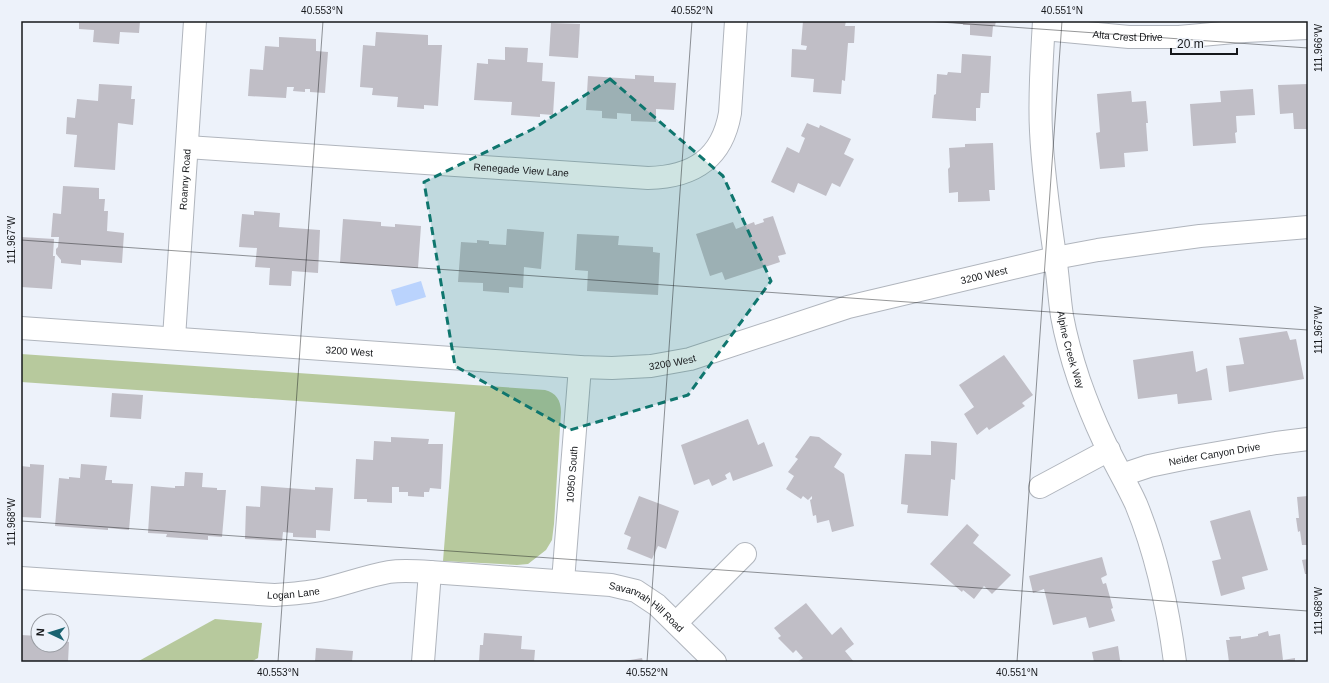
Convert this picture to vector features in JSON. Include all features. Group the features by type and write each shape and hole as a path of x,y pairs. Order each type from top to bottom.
{"street":[{"name":"Roanny Road","path":"174,338 195,21"},
{"name":"Renegade View Lane","path":"187,147 648,178 663,178 678,175 706,161 719,145 728,127 736,21"},
{"name":"Alta Crest Drive","path":"1044,25 1129,37 1179,37 1245,31 1308,28"},
{"name":"Alpine Creek Way","path":"1044,25 1040,82 1041,131 1048,207 1062,316 1079,381 1103,439 1136,504 1159,574 1175,662"},
{"name":"3200 West","path":"21,328 580,367 612,368 651,366 690,358 848,307 1055,258 1098,250 1200,236 1308,227"},
{"name":"10950 South","path":"563,581 580,367"},
{"name":"Neider Canyon Drive","path":"1122,475 1149,466 1182,459 1308,439"},
{"path":"1040,487 1109,450"},
{"path":"676,623 745,554"},
{"name":"Logan Lane","path":"21,578 274,595 322,589 391,572 430,572 563,581"},
{"path":"423,662 430,572"},
{"name":"Savannah Hill Road","path":"563,581 611,585 636,591 657,604 715,662"}],"highlighted area":[{"path":"610,79 723,176 771,281 688,395 570,430 455,366 424,182 533,129"}],"green space":[{"path":"21,354 549,391 555,395 559,401 561,412 552,540 546,550 528,564 517,565 443,561 455,412 21,382"},
{"path":"215,619 262,623 258,658 251,662 137,662"}],"water":[{"path":"421,281 426,297 396,306 391,290"}],"building":[{"path":"79,21 140,21 139,33 120,32 119,44 93,42 94,30 79,29"},
{"path":"803,21 846,21 845,26 855,26 854,43 848,43 845,81 842,80 841,94 813,92 814,79 791,77 792,49 806,50 807,46 801,45"},
{"path":"943,21 996,21 995,26 993,26 992,37 970,35 970,25"},
{"path":"551,23 580,24 578,58 549,56"},
{"path":"376,32 428,35 428,45 442,45 438,106 424,105 424,109 397,107 398,97 372,95 373,88 360,87 363,45 375,46"},
{"path":"279,37 316,39 316,51 328,52 325,93 310,92 310,89 305,89 305,92 293,91 294,87 287,87 286,98 248,96 250,69 263,70 265,46 279,47"},
{"path":"505,47 528,48 527,62 543,63 542,81 555,82 553,115 540,114 540,117 511,115 512,102 474,100 477,63 488,64 488,59 505,60"},
{"path":"962,54 991,56 989,93 981,93 980,108 976,108 976,121 932,118 934,95 936,94 937,74 947,75 948,72 961,73"},
{"path":"635,75 654,76 654,82 676,83 674,110 656,109 656,122 631,121 631,114 617,113 617,119 602,118 602,111 586,110 588,76 635,79"},
{"path":"99,84 132,86 131,99 135,99 133,125 118,123 115,170 74,167 77,135 66,134 67,117 75,118 77,99 98,101"},
{"path":"1308,84 1308,129 1294,129 1293,113 1280,114 1278,85"},
{"path":"1253,89 1255,115 1236,116 1236,143 1193,146 1190,104 1221,102 1220,91"},
{"path":"1131,91 1132,102 1146,101 1148,151 1124,153 1125,167 1100,169 1096,133 1100,132 1097,94"},
{"path":"807,123 819,128 820,125 851,139 844,154 854,159 840,187 832,183 826,196 798,183 794,193 771,182 787,147 799,153 805,138 801,136"},
{"path":"993,143 995,190 989,190 990,201 958,202 958,192 949,193 949,148 965,147 965,144"},
{"path":"63,186 99,188 99,199 105,199 104,211 108,211 107,231 124,233 122,263 81,260 81,265 61,263 61,260 56,254 59,237 51,237 53,213 61,214"},
{"path":"254,211 280,213 279,227 320,230 318,273 292,271 291,286 269,285 270,268 255,267 257,248 239,247 242,214 254,215"},
{"path":"773,216 786,254 778,256 780,262 725,280 722,272 710,276 696,234 733,222 736,229 754,222 755,225 764,222 763,219"},
{"path":"343,219 381,222 381,226 395,227 395,224 421,226 418,268 340,263"},
{"path":"507,229 544,232 541,269 524,267 523,288 509,287 509,293 483,291 483,283 458,282 461,242 477,243 477,240 489,241 489,244 506,245"},
{"path":"577,234 619,236 618,245 653,247 653,252 660,253 658,295 587,291 588,271 575,270"},
{"path":"21,237 54,239 53,256 55,256 52,289 21,287"},
{"path":"1287,331 1290,340 1296,339 1304,379 1229,392 1226,366 1244,364 1239,338"},
{"path":"1193,351 1196,372 1207,368 1212,400 1178,404 1177,394 1138,399 1133,360"},
{"path":"1004,355 1033,395 1022,403 1025,406 989,430 987,427 977,435 964,414 974,407 959,385"},
{"path":"112,393 143,395 141,419 110,417"},
{"path":"748,419 758,445 764,442 773,466 733,481 730,472 725,475 727,479 712,486 709,479 694,485 681,445"},
{"path":"810,436 819,437 842,454 834,467 844,474 854,526 832,532 829,520 817,523 816,515 813,516 810,500 812,499 812,496 808,500 803,496 801,499 786,489 794,476 788,472 798,459 795,457"},
{"path":"391,437 429,439 428,444 443,444 441,489 430,488 429,492 424,492 424,497 408,496 408,492 399,492 399,487 392,487 392,503 367,502 367,499 354,499 356,459 373,460 374,441 391,442"},
{"path":"931,441 957,443 955,480 951,479 948,516 907,513 908,505 901,504 905,454 931,455"},
{"path":"30,464 44,465 41,518 21,517 21,466 30,467"},
{"path":"81,464 107,466 105,480 112,480 112,483 133,484 129,530 55,526 59,478 80,478"},
{"path":"185,472 203,473 202,487 226,490 222,537 208,536 208,540 166,537 167,534 148,533 151,486 175,488 175,486 184,486"},
{"path":"261,486 315,490 315,487 333,488 330,531 316,530 316,538 293,537 293,533 283,532 282,541 245,539 246,506 260,507"},
{"path":"639,496 679,511 666,549 658,546 652,559 627,549 631,537 624,534"},
{"path":"1308,496 1308,545 1302,545 1296,518 1299,518 1297,497"},
{"path":"1250,510 1268,570 1242,577 1245,589 1221,596 1212,561 1221,559 1210,521"},
{"path":"967,524 979,535 973,543 1011,575 992,594 984,586 974,599 963,590 962,592 930,564"},
{"path":"1102,557 1107,575 1101,578 1103,584 1106,583 1115,621 1089,628 1086,617 1053,625 1044,589 1033,593 1029,576"},
{"path":"1308,559 1308,574 1305,574 1302,560"},
{"path":"806,603 832,635 841,627 854,644 845,651 854,662 797,662 803,658 796,650 793,653 778,638 781,636 774,628"},
{"path":"1268,631 1269,636 1280,634 1283,660 1295,658 1295,662 1229,662 1226,640 1230,640 1229,637 1241,636 1241,639 1258,636 1258,634"},
{"path":"484,633 522,636 521,649 535,650 534,662 479,662 480,645 483,645"},
{"path":"21,635 30,636 30,653 68,653 68,662 21,662"},
{"path":"1118,646 1120,660 1122,660 1122,662 1094,662 1092,652"},
{"path":"316,648 353,651 352,662 315,662"},
{"path":"642,658 643,662 624,662 624,661"}]}
